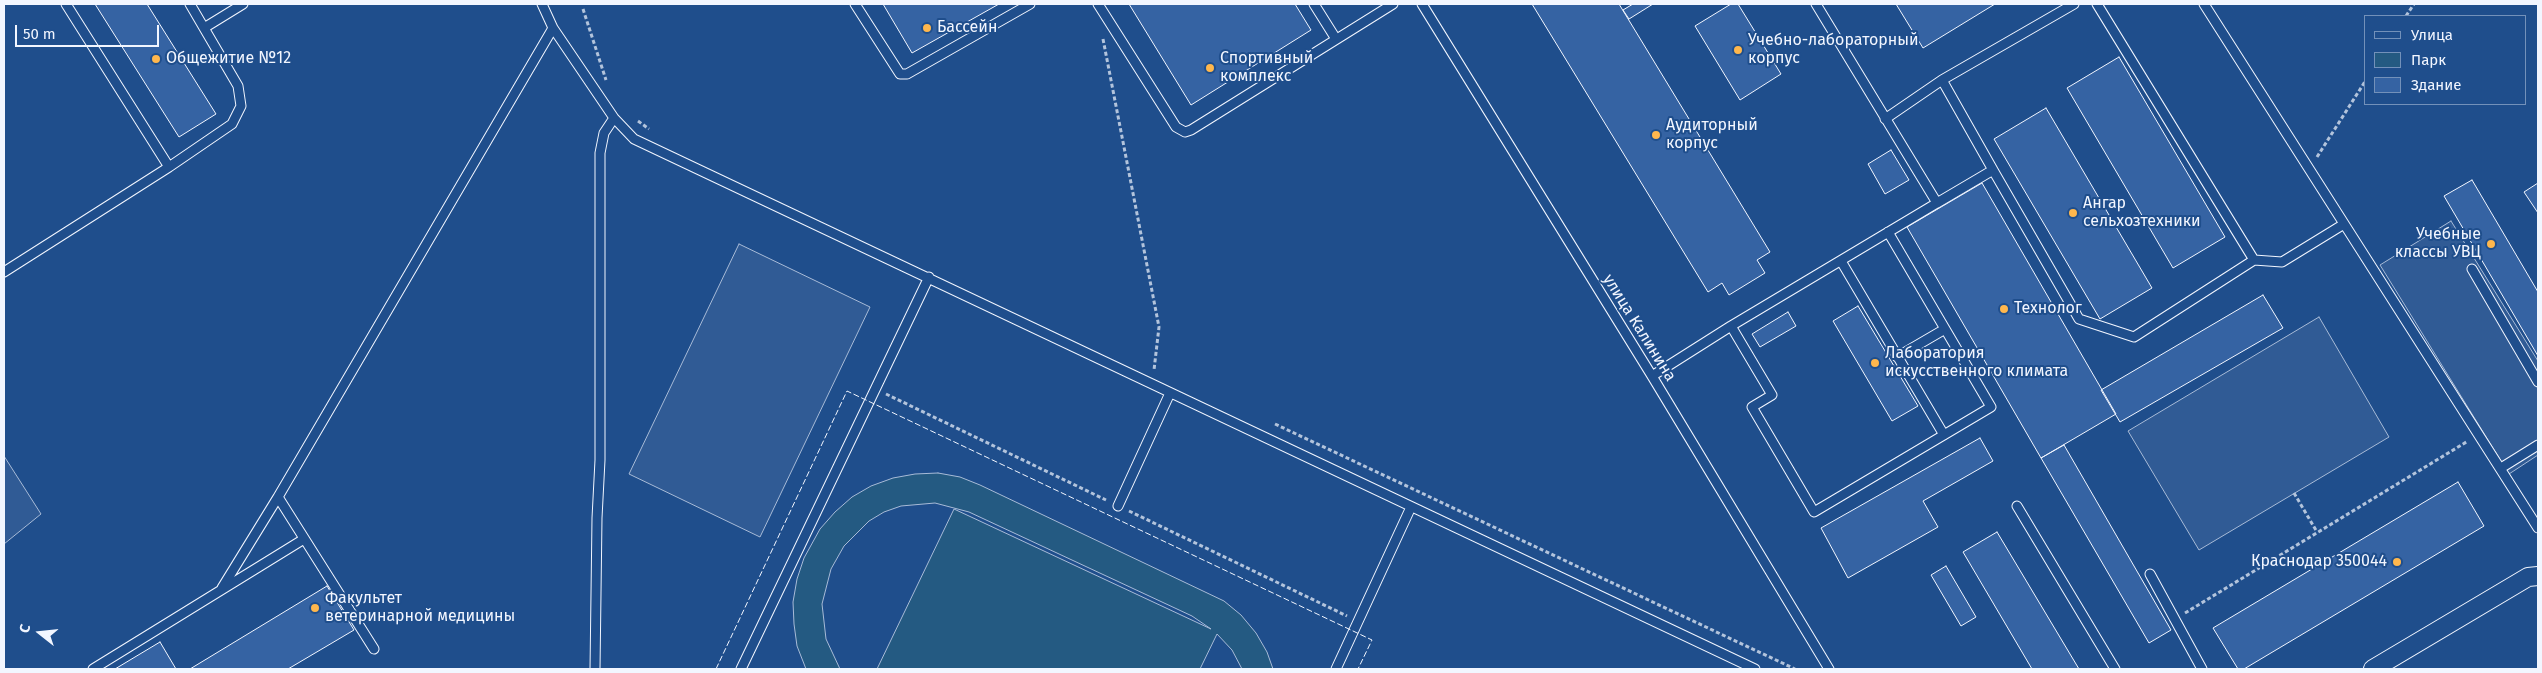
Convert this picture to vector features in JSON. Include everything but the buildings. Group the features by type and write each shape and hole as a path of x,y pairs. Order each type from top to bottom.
{"street":[{"path":"2373,669 2528,577 2538,576"}],"lane":[{"path":"66,4 169,167"},
{"path":"5,268 169,167 232,124 241,106 238,86 190,4"},
{"path":"204,28 243,4"},
{"path":"542,4 553,28 614,118 634,139 1755,669"},
{"path":"855,4 900,74 907,74 1030,4"},
{"path":"1098,4 1176,128 1185,132 1393,4"},
{"path":"1314,4 1336,39"},
{"name":"улица Калинина","path":"1422,4 1652,376 1828,669"},
{"path":"1816,4 1937,203"},
{"path":"1886,119 1942,80 2074,4"},
{"path":"2097,4 2254,260"},
{"path":"2204,4 2538,528"},
{"path":"220,590 278,497 553,28"},
{"path":"1942,80 2079,319 2134,337 2254,260 2282,262 2344,224"},
{"path":"595,669 597,518 600,460 600,153 604,134 614,118"},
{"path":"1652,376 1731,326 1993,170"},
{"path":"1731,326 1772,396 1752,407 1814,512 1991,407 1888,232"},
{"path":"1840,261 1944,435"},
{"path":"2472,269 2538,382"},
{"path":"741,669 929,277"},
{"path":"1897,357 1945,328"},
{"path":"1118,506 1170,393"},
{"path":"2501,468 2538,445"},
{"path":"278,497 374,649"},
{"path":"2017,506 2115,669"},
{"path":"1336,669 1411,507"},
{"path":"93,669 304,539"},
{"path":"2150,574 2176,618 2202,669"}],"path":[{"path":"2407,15 2414,4"},
{"path":"584,9 608,87"},
{"path":"1101,33 1159,327 1153,383"},
{"path":"2309,169 2364,83"},
{"path":"635,120 651,130"},
{"path":"1146,364 1164,372"},
{"path":"1272,423 1795,669"},
{"path":"2176,618 2479,435"},
{"path":"2294,493 2318,532"}],"green space":[{"path":"938,473 960,477 980,485 1224,601 1241,615 1256,633 1267,652 1273,669 1242,669 1232,650 1217,634 1200,669 877,669 954,509 1211,629 1192,616 969,512 935,503 901,506 884,512 869,521 844,546 831,569 822,604 826,639 840,669 806,669 797,646 793,602 797,579 804,558 820,529 852,497 871,486 893,478 915,474"}],"shaded area":[{"path":"2451,221 2538,361 2538,455 2509,474 2380,265"},
{"path":"739,244 870,307 760,537 629,474"},
{"path":"2319,317 2389,437 2199,550 2128,431"},
{"path":"4,456 41,514 4,544"}],"fence":[{"path":"716,669 847,391 1372,640 1358,669"}],"place":[{"name":"Бассейн","path":"927,28"},
{"name":"Учебно-лабораторный корпус","path":"1738,50"},
{"name":"Общежитие №12","path":"156,59"},
{"name":"Спортивный комплекс","path":"1210,68"},
{"name":"Аудиторный корпус","path":"1656,135"},
{"name":"Ангар сельхозтехники","path":"2073,213"},
{"name":"Учебные классы УВЦ","path":"2491,244"},
{"name":"Технолог","path":"2004,309"},
{"name":"Лаборатория искусственного климата","path":"1875,363"},
{"name":"Краснодар 350044","path":"2397,562"},
{"name":"Факультет ветеринарной медицины","path":"315,608"}]}
